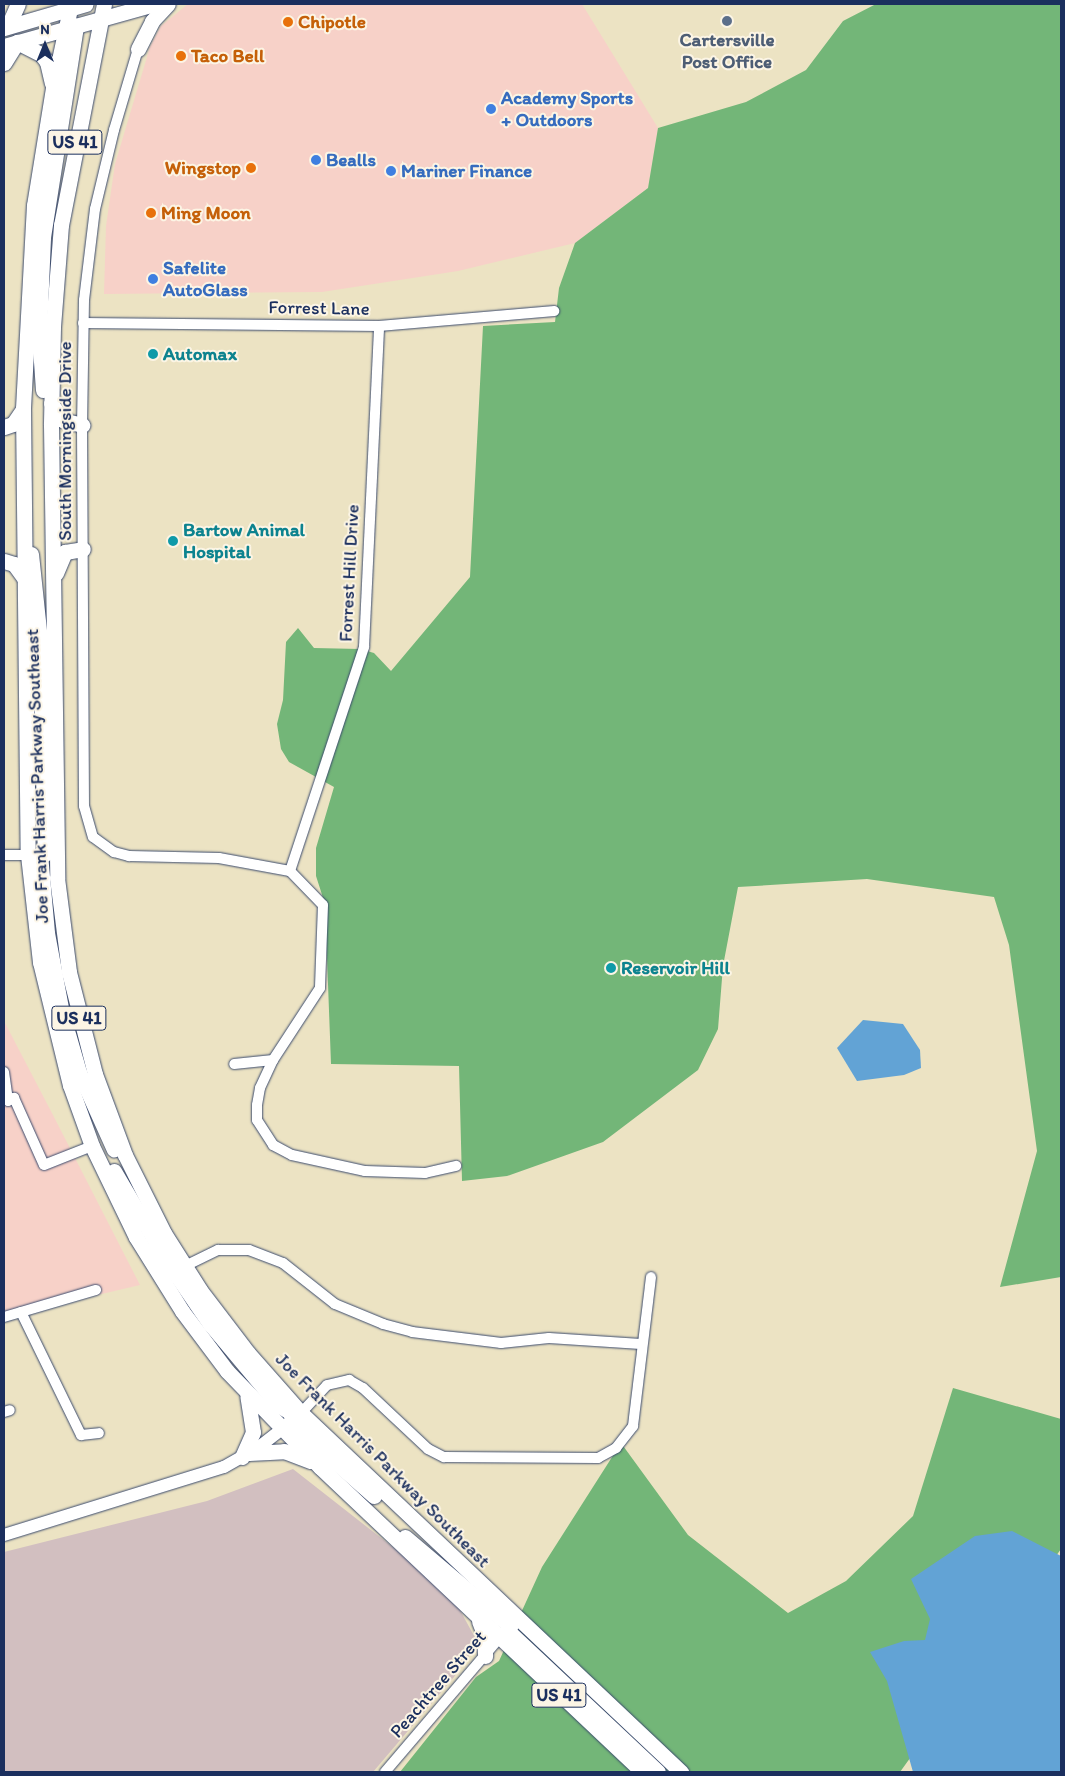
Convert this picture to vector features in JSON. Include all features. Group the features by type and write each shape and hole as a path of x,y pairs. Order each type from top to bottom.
{"main road":[{"path":"6,27 18,4"},
{"path":"25,4 31,10 46,14"},
{"path":"6,27 71,6 86,4"},
{"path":"51,425 40,354 41,261 53,159 75,25 86,4"},
{"path":"116,15 154,4"},
{"path":"138,49 151,22 168,4"},
{"name":"Joe Frank Harris Parkway Southeast","path":"71,6 75,25 53,88 31,238 23,409 24,578 42,854 62,929 76,1006 95,1074 133,1174 184,1266 248,1354 320,1467 477,1618 508,1628 681,1772"},
{"path":"10,44 75,25 103,11 135,23 138,49"},
{"name":"Joe Frank Harris Parkway Southeast","path":"103,11 62,217 54,309 51,403 52,590 42,854 42,970 58,1046 85,1128 122,1212 166,1286 204,1341 244,1390 291,1422 417,1524 508,1628 642,1772"},
{"path":"4,63 10,44"},
{"path":"10,44 41,54 46,62 53,88"},
{"path":"51,403 62,420 82,425"},
{"path":"4,427 13,424 23,409"},
{"path":"24,529 34,570 40,640 42,854"},
{"path":"52,590 62,556 69,550 83,549"},
{"path":"4,561 14,564 24,578"},
{"path":"85,1128 100,1145 168,1263 210,1324 278,1405 288,1411 291,1422"},
{"path":"244,1390 254,1424 252,1438 246,1455 284,1451 320,1467"},
{"path":"367,1512 421,1549 508,1628 658,1772"},
{"path":"477,1618 484,1634 485,1656"}],"street":[{"name":"South Morningside Drive","path":"138,49 122,100 95,209 83,323 84,806 94,837 120,855 218,858 290,871"},
{"name":"Forrest Lane","path":"83,323 379,326 554,311"},
{"name":"Forrest Hill Drive","path":"290,871 364,647 379,326"},
{"path":"4,855 42,854"},
{"path":"290,871 323,904 320,988 273,1060 260,1088 256,1105 257,1120 273,1145 292,1155 365,1170 425,1173 456,1166"},
{"path":"234,1064 273,1060"},
{"path":"4,1072 6,1101 14,1098 44,1165 92,1146"},
{"path":"184,1266 198,1257 218,1250 249,1250 283,1263 335,1304 383,1324 412,1332 501,1343 549,1338 640,1344"},
{"path":"4,1535 196,1477 246,1455 291,1422 327,1385 349,1380 363,1388 436,1454 454,1458 589,1459 608,1454 627,1438 633,1426 638,1400 640,1344 651,1277"},
{"path":"4,1317 96,1290"},
{"path":"21,1312 80,1435 99,1433"},
{"name":"Peachtree Street","path":"385,1772 508,1628"}],"shaded area":[{"path":"188,4 582,4 658,128 648,188 575,243 458,271 322,292 104,294 106,226 115,164 150,47 161,26"},
{"path":"4,1021 54,1117 140,1285 4,1317"},
{"path":"293,1469 450,1592 478,1643 454,1677 373,1772 4,1772 4,1552 207,1501"}],"green space":[{"path":"876,4 1061,4 1061,1277 1000,1287 1037,1151 1009,945 994,897 867,879 738,887 723,966 718,1029 698,1070 603,1142 507,1176 462,1181 459,1066 331,1064 325,904 316,876 316,848 334,787 289,762 281,749 277,724 283,700 286,642 298,628 314,648 360,649 374,653 391,671 470,577 483,326 555,322 559,288 575,243 648,188 658,128 746,102 806,70 843,21"},
{"path":"953,1388 1061,1419 1061,1549 900,1772 400,1772 476,1677 499,1661 542,1567 621,1443 688,1535 788,1613 846,1581 913,1516"}],"water":[{"path":"863,1020 903,1024 920,1050 921,1068 904,1075 857,1081 837,1048"},
{"path":"1012,1531 1061,1556 1061,1772 913,1772 887,1681 870,1652 904,1641 925,1640 930,1619 911,1579 975,1536"}],"place":[{"name":"Cartersville Post Office","path":"727,21"},
{"name":"Chipotle","path":"288,22"},
{"name":"Taco Bell","path":"181,56"},
{"name":"Academy Sports + Outdoors","path":"491,109"},
{"name":"Bealls","path":"316,160"},
{"name":"Wingstop","path":"251,168"},
{"name":"Mariner Finance","path":"391,171"},
{"name":"Ming Moon","path":"151,213"},
{"name":"Safelite AutoGlass","path":"153,279"},
{"name":"Automax","path":"153,354"},
{"name":"Bartow Animal Hospital","path":"173,541"},
{"name":"Reservoir Hill","path":"611,968"}]}
